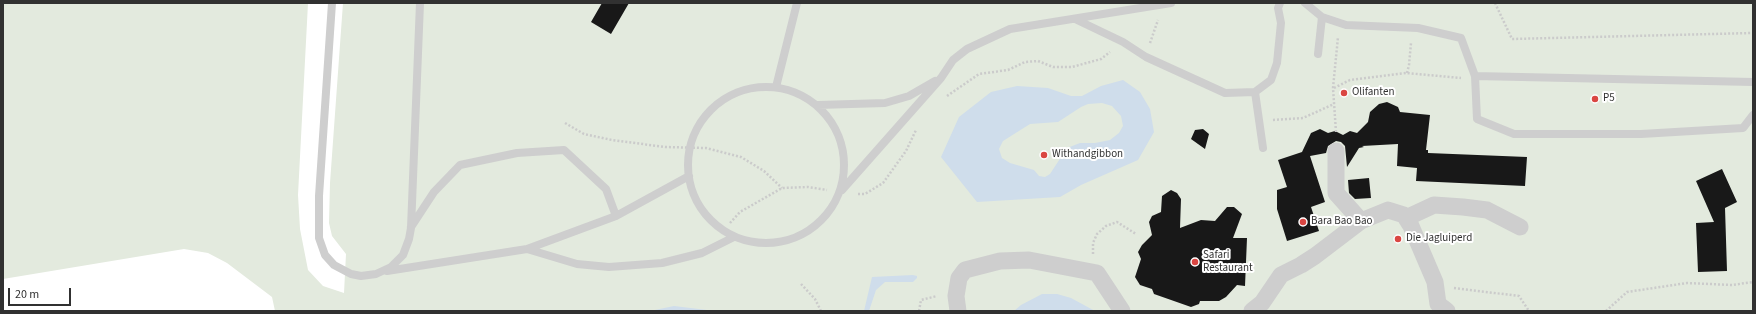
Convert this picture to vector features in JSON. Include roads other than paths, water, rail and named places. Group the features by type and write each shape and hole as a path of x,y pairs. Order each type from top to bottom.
{"street":[{"path":"1336,151 1336,193 1361,220"},
{"path":"1406,218 1434,205 1463,207 1487,210 1520,227"},
{"path":"1252,311 1262,303 1281,275 1315,256 1361,220 1388,210 1404,215 1406,218 1435,282 1438,304 1447,311"},
{"path":"958,311 956,296 959,278 965,270 1000,261 1029,260 1096,272 1122,311"}],"lane":[{"path":"332,3 319,196 319,238 325,255 334,265 343,271 360,276 527,249 616,216 689,176"},
{"path":"383,272 391,267 403,254 409,239 411,228 420,3"},
{"path":"776,87 797,3"},
{"path":"1075,19 1123,42 1146,57 1225,93 1255,92 1271,80 1277,63 1281,23 1278,8 1280,3"},
{"path":"1305,3 1322,17 1346,25 1411,28 1461,38 1475,76 1478,120 1514,134 1641,134 1742,128 1753,114"},
{"path":"840,192 941,78 953,60 967,49 1010,29 1167,4"},
{"path":"1318,54 1322,17"},
{"path":"1475,76 1753,82"},
{"path":"818,105 885,103 909,96 941,78"},
{"path":"756,87 776,87 791,90 805,96 818,105 829,117 837,130 845,161 844,177 840,192 831,209 823,219 804,234 786,241 756,243 734,237 710,220 700,207 693,192 689,176 690,149 696,130 706,114 721,101 738,92 756,87"},
{"path":"1255,92 1263,148"},
{"path":"411,228 434,192 460,165 517,153 564,150 606,189 616,216"},
{"path":"527,249 576,264 609,267 662,263 702,253 734,237"}],"water":[{"path":"1123,80 1140,92 1150,109 1154,132 1138,160 1081,185 1060,197 977,202 941,157 959,117 991,92 1017,86 1048,88 1071,96 1082,96 1101,86","holes":["1102,103 1112,106 1121,116 1123,126 1119,133 1110,140 1095,143 1080,143 1067,148 1050,174 1045,177 1039,176 1034,170 1010,163 1002,158 999,149 1003,141 1030,124 1058,122 1088,104"]},
{"path":"917,276 917,278 913,282 885,282 876,290 869,311 864,311 872,277"},
{"path":"1042,294 1057,294 1071,298 1095,311 1014,311 1021,305"},
{"path":"674,306 707,310 711,311 650,311"}],"place":[{"name":"Olifanten","path":"1344,93"},
{"name":"P5","path":"1595,99"},
{"name":"Withandgibbon","path":"1044,155"},
{"name":"Bara Bao Bao","path":"1303,222"},
{"name":"Die Jagluiperd","path":"1398,239"},
{"name":"Safari Restaurant","path":"1195,262"}]}
